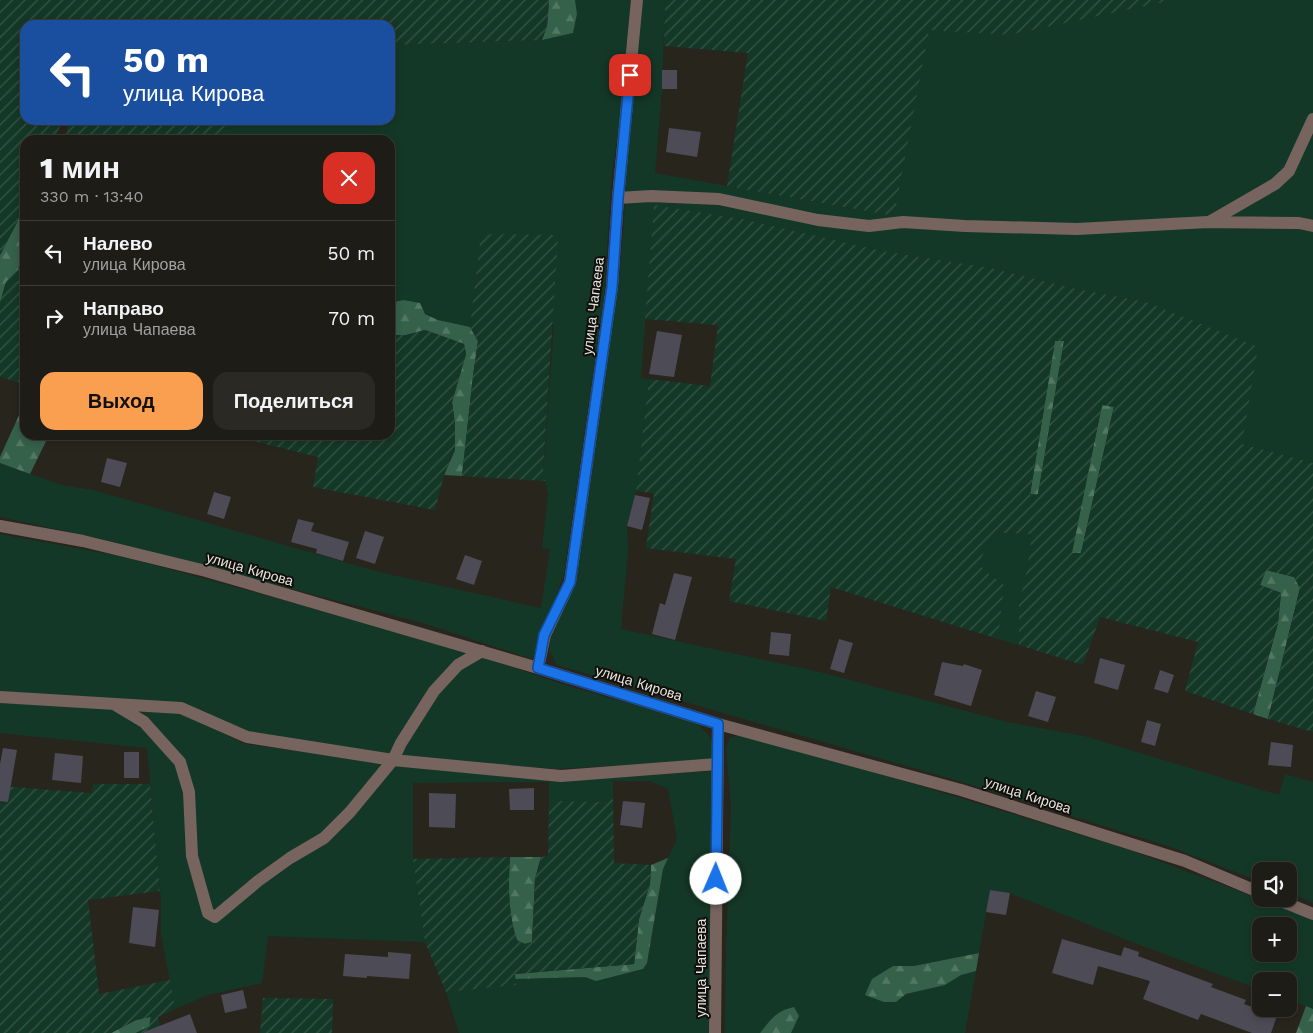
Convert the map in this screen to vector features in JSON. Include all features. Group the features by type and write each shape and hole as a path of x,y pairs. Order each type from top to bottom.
{"street":[{"name":"улица Чапаева","path":"538,668 544,635 570,582 612,287 618,198 637,0"},
{"path":"1208,222 1275,184 1289,170 1313,119"},
{"path":"618,198 651,196 719,199 818,220 869,226 903,222 1078,229 1208,222 1299,223 1313,226"},
{"name":"улица Кирова","path":"0,526 83,541 206,571 538,668 718,724 970,793 1185,861 1252,888"},
{"path":"111,703 144,722 180,762 189,792 192,856 208,913 215,917 258,881 290,858 324,838 350,812 393,760 401,743 434,690 458,665 482,652"},
{"path":"0,697 181,708 247,737 393,760 561,776 717,764"},
{"name":"улица Чапаева","path":"715,1033 718,724"},
{"path":"1296,907 1313,914"}],"green space":[{"path":"0,0 549,0 547,26 542,40 395,45 395,20 20,20 20,125 61,125 56,135 20,135 20,217 0,255"},
{"path":"549,0 575,0 577,14 573,33 542,40 547,26"},
{"path":"575,0 634,0 624,94 612,172 604,295 564,575 532,659 423,623 97,538 0,517 0,463 61,485 93,490 379,572 541,608 550,549 542,548 548,495 543,471 554,326 481,234 470,327 438,320 403,300 395,302 395,135 228,135 230,125 395,125 395,45 542,40 573,33 577,14"},
{"path":"641,0 665,0 662,89 655,173 894,216 929,29 1009,35 1173,0 1313,0 1313,463 1242,444 1147,302 1072,288 991,268 882,251 742,219 654,206 641,378 649,379 636,491 627,526 628,550 621,629 820,672 1007,722 1084,736 1279,795 1285,774 1313,782 1313,903 1297,896 1297,862 1252,862 1252,878 1171,847 962,782 557,665 549,650 551,636 576,576 620,269 625,207 626,136"},
{"path":"665,0 1173,0 1009,35 929,30 894,216 727,186 748,53 664,46"},
{"path":"230,125 228,135 66,135 68,126"},
{"path":"654,205 742,219 882,251 991,268 1072,288 1146,302 1258,347 1242,444 1313,463 1313,732 1268,719 1300,588 1294,577 1266,570 1260,585 1281,593 1278,623 1253,714 1185,691 1198,642 1100,617 1083,665 1019,645 1019,604 1032,534 1003,533 988,542 979,564 986,572 1004,585 998,639 831,587 826,621 729,601 736,559 646,548 654,493 636,491 649,379 710,386 718,325 645,319","holes":["1055,341 1064,341 1038,494 1030,495","1102,405 1114,407 1081,553 1072,553"]},
{"path":"20,217 20,261 18,270 6,282 0,303 0,255"},
{"path":"481,234 555,235 558,237 543,471 545,481 462,476 478,341 470,327"},
{"path":"20,261 20,383 0,377 0,303 6,282 18,270"},
{"path":"403,300 420,303 425,314 438,320 470,327 478,341 462,476 444,475 455,450 455,424 452,402 466,354 464,344 425,330 406,335 395,335 395,302"},
{"path":"425,330 464,344 466,354 452,402 455,424 455,450 444,475 435,510 313,487 318,457 249,440 395,440 395,335 406,335"},
{"path":"1055,340 1064,341 1038,495 1030,494"},
{"path":"1102,405 1114,406 1081,553 1071,553"},
{"path":"20,413 20,440 47,440 30,474 0,463 0,457"},
{"path":"1004,533 1032,534 1019,604 1019,645 998,639 1004,585 986,572 979,564 988,542"},
{"path":"0,534 125,557 443,644 565,685 694,722 710,738 713,754 711,760 556,769 397,757 245,733 182,705 0,692"},
{"path":"1266,570 1294,577 1300,588 1268,719 1253,714 1278,623 1281,593 1260,585"},
{"path":"0,701 181,713 245,744 410,766 559,781 712,771 709,1033 459,1033 446,992 516,984 515,979 585,977 596,981 643,969 647,963 663,869 677,839 668,789 650,781 613,781 613,799 581,802 549,801 549,782 413,783 413,859 425,942 268,936 262,983 208,995 175,1009 161,934 161,901 147,748 0,733"},
{"path":"739,735 891,777 1127,849 1252,896 1252,907 1281,907 1313,919 1313,1009 1297,1003 1297,972 1252,972 1252,987 1124,939 1010,893 990,890 979,953 914,966 893,966 866,994 884,1002 896,1002 906,994 945,985 961,975 976,971 965,1033 791,1033 799,1016 770,1020 760,1033 725,1033 731,806 726,748 730,738"},
{"path":"93,784 150,784 160,891 88,900 99,994 170,980 175,1009 158,1017 162,1033 136,1033 149,1026 151,1017 136,1020 111,1033 0,1033 0,786 92,793"},
{"path":"613,799 614,863 651,865 650,884 639,919 634,964 515,974 516,985 446,992 425,942 413,859 510,857 509,899 514,930 517,940 525,944 532,942 535,879 541,857 548,856 549,801 596,802"},
{"path":"510,857 541,857 535,879 532,942 525,944 517,941 510,910"},
{"path":"668,858 663,869 647,963 643,969 596,981 585,977 515,979 515,974 634,964 639,919 650,884 651,865"},
{"path":"979,953 976,971 961,975 945,985 906,994 896,1002 884,1002 865,995 872,979 893,966 914,966"},
{"path":"263,998 333,999 332,1033 260,1033"},
{"path":"1306,1006 1313,1009 1313,1033 1296,1033"},
{"path":"794,1007 799,1016 791,1033 760,1033 778,1013"},
{"path":"151,1016 150,1026 136,1033 111,1033 136,1020"}],"building":[{"path":"662,70 677,70 677,89 662,89"},
{"path":"669,128 701,132 697,157 666,152"},
{"path":"657,331 682,335 674,377 649,374"},
{"path":"107,458 127,463 120,487 101,482"},
{"path":"214,492 231,497 224,519 207,514"},
{"path":"635,495 650,498 642,530 627,526"},
{"path":"298,519 314,523 311,531 349,542 343,561 316,553 317,549 291,542"},
{"path":"365,531 384,537 375,564 356,558"},
{"path":"465,555 482,561 474,585 456,579"},
{"path":"674,573 692,577 675,640 652,634 660,603 665,605"},
{"path":"771,632 791,634 789,656 769,654"},
{"path":"839,639 853,643 844,673 830,669"},
{"path":"1100,658 1125,665 1118,690 1094,683"},
{"path":"942,662 963,666 964,664 982,670 971,706 934,695"},
{"path":"1160,670 1174,675 1168,693 1154,689"},
{"path":"1036,691 1056,697 1048,722 1028,716"},
{"path":"1147,720 1161,724 1155,746 1141,742"},
{"path":"1271,742 1293,745 1291,767 1268,765"},
{"path":"3,748 17,750 8,802 0,801 0,764"},
{"path":"124,752 139,752 139,778 124,778"},
{"path":"55,753 83,756 81,783 52,780"},
{"path":"534,788 534,810 510,810 509,789"},
{"path":"429,793 456,794 455,828 429,827"},
{"path":"623,801 645,803 642,828 620,825"},
{"path":"990,890 1010,893 1006,915 986,912"},
{"path":"133,907 159,910 155,947 129,943"},
{"path":"1062,939 1121,956 1124,947 1139,952 1138,956 1213,984 1211,987 1246,1000 1244,1004 1252,1007 1252,1017 1277,1017 1271,1033 1252,1033 1201,1014 1198,1020 1143,999 1150,981 1098,966 1093,985 1052,973"},
{"path":"388,952 411,954 409,979 343,976 345,954 388,957"},
{"path":"243,990 247,1008 225,1013 221,995"},
{"path":"190,1014 197,1033 144,1033 144,1032"}],"route":[{"path":"630,75 618,198 612,287 570,582 544,635 538,668 718,724 716,879"}]}
